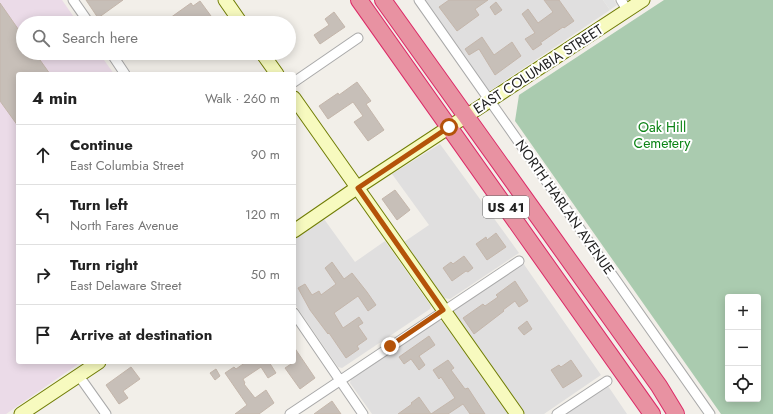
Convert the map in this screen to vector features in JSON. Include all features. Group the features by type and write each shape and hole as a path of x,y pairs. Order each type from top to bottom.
{"highway":[{"name":"US 41","path":"359,0 652,414"},
{"name":"US 41","path":"383,0 659,386 676,414"}],"street":[{"path":"73,0 84,16"},
{"path":"225,0 236,16"},
{"name":"NORTH HARLAN AVENUE","path":"419,0 710,414"},
{"name":"EAST COLUMBIA STREET","path":"296,230 490,101 624,5 643,0"},
{"path":"296,81 358,38"},
{"path":"116,60 124,72"},
{"path":"267,60 276,72"},
{"path":"296,101 517,414"},
{"path":"290,414 443,310 519,261"},
{"path":"296,316 363,414"},
{"path":"21,414 96,364"},
{"path":"79,376 106,414"},
{"path":"557,414 607,381"}],"shaded area":[{"path":"0,0 62,0 73,16 16,16 16,60 104,60 113,72 16,72 16,364 78,364 6,414 0,414"},
{"path":"423,0 603,0 610,10 488,92"},
{"path":"603,0 614,0 617,5 610,10"},
{"path":"440,144 519,253 450,299 444,298 404,242 429,225 392,174"},
{"path":"324,219 355,262 385,241 431,306 430,309 342,368 338,367 296,306 296,239"},
{"path":"523,263 601,375 544,414 525,414 452,309"},
{"path":"438,320 443,322 508,414 372,414 350,383 351,379"},
{"path":"608,386 627,414 565,414"}],"green space":[{"name":"Oak Hill Cemetery","path":"664,0 773,0 773,414 721,414 515,121 519,95"}],"building":[{"path":"86,0 123,0 101,16 97,16"},
{"path":"449,0 488,0 475,9 479,15 457,31 439,7"},
{"path":"544,0 559,0 574,21 540,43 542,44 533,50 525,39 535,33 522,14 528,9 538,23 553,12"},
{"path":"200,1 211,16 173,16 191,3 193,6"},
{"path":"496,2 502,10 495,15 490,7"},
{"path":"0,3 16,26 16,60 40,60 49,72 16,72 16,123 0,101"},
{"path":"334,12 345,27 320,44 314,35 329,25 325,19"},
{"path":"482,37 494,55 512,42 521,56 495,75 479,49 469,55 465,49"},
{"path":"357,82 371,101 366,104 384,130 368,141 354,122 363,116 353,102 328,119 319,106 338,93 339,95"},
{"path":"395,190 410,210 397,220 382,199"},
{"path":"496,233 506,247 487,260 476,244 486,237 487,240"},
{"path":"464,256 473,268 452,281 443,268 451,262 453,264"},
{"path":"332,262 344,279 352,273 376,305 368,311 358,296 334,313 343,328 359,317 363,323 358,326 367,339 357,346 359,349 346,358 329,333 328,334 310,310 298,288 305,284 312,295 319,291 321,295 336,284 325,268"},
{"path":"515,281 528,301 519,307 515,301 474,334 463,318 483,304 485,306 498,297 496,295"},
{"path":"527,321 532,329 524,335 518,328"},
{"path":"429,336 435,345 419,356 425,365 419,370 411,359 404,364 399,357"},
{"path":"296,350 315,378 300,389 285,368 291,364 296,364"},
{"path":"448,360 454,368 451,370 465,389 468,388 485,414 470,414 463,404 448,414 431,414 455,398 441,377 439,379 433,370"},
{"path":"571,360 582,376 563,388 551,370 559,365 561,367"},
{"path":"243,364 270,364 276,373 268,378 261,367 243,379 244,384 255,398 266,390 274,403 259,414 235,414 247,405 225,373 234,367 236,369"},
{"path":"131,367 140,379 123,391 128,398 119,404 106,385"},
{"path":"216,369 220,376 215,380 210,373"},
{"path":"419,397 431,414 398,414 412,404 411,403"},
{"path":"332,401 341,414 314,414"}],"route":[{"path":"390,346 443,310 358,188 449,127"}]}
